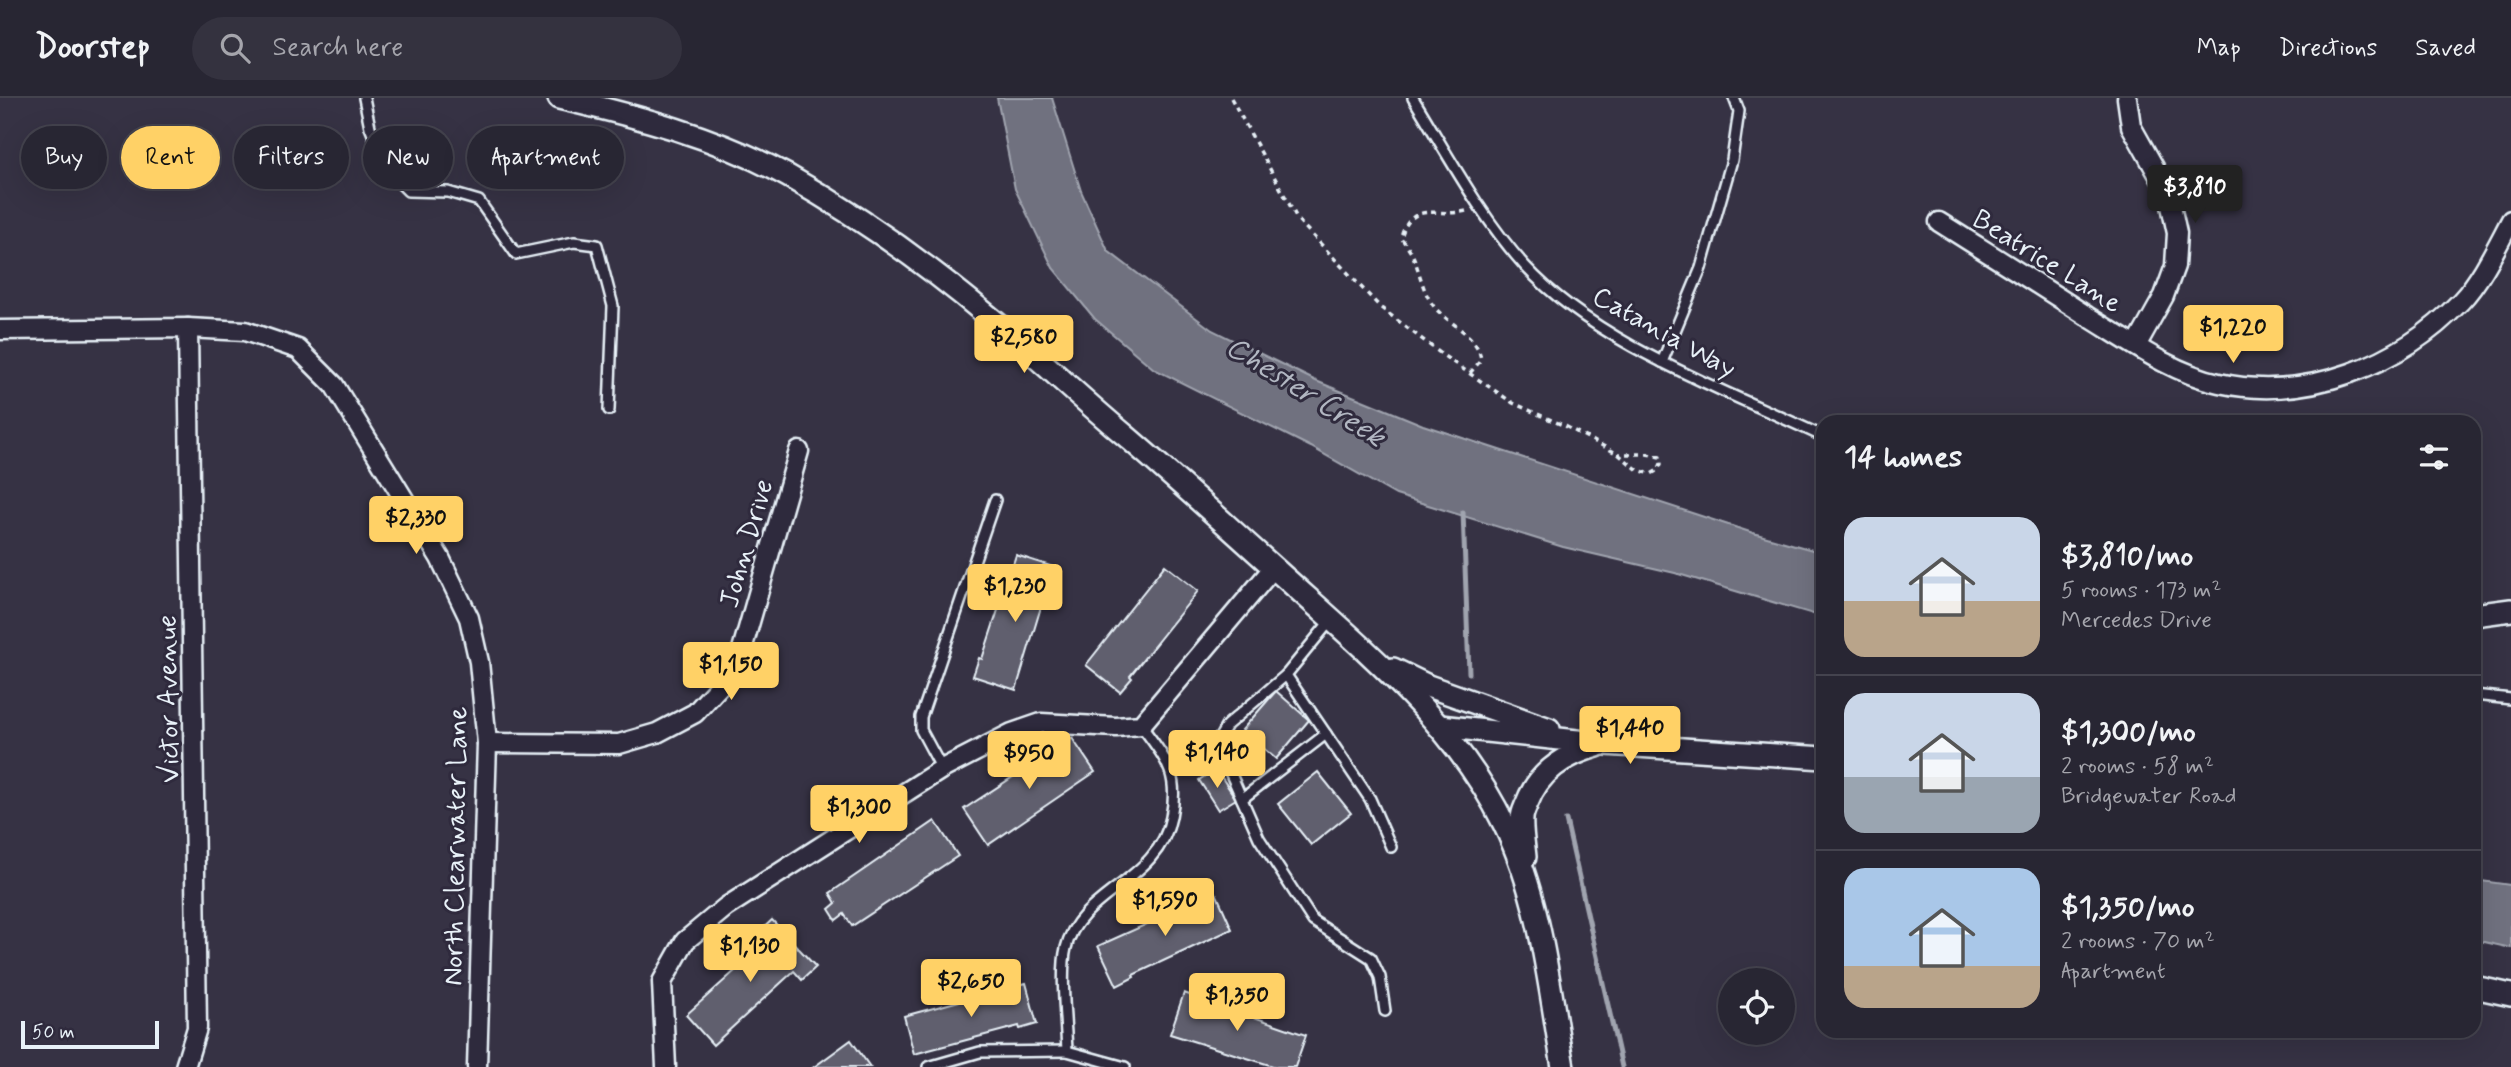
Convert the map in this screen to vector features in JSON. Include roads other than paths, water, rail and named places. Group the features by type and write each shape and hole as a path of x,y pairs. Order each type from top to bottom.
{"street":[{"path":"559,98 683,132 743,155 785,175 865,222 986,314 1377,661 1440,726 1504,824 1526,877 1540,934 1563,1067"},
{"path":"2127,98 2131,126 2168,192 2177,233 2175,266 2164,296 2136,346"},
{"name":"Beatrice Lane","path":"1939,222 2174,367 2219,383 2270,388 2322,382 2365,368 2417,339 2462,300 2494,252 2511,220"},
{"name":"North Clearwater Lane","path":"0,330 188,328 245,331 298,349 334,385 440,558 469,618 479,662 487,743 477,1067"},
{"name":"Victor Avenue","path":"185,1067 197,1028 188,328"},
{"name":"John Drive","path":"487,743 619,744 657,733 695,713 737,667 799,451"},
{"path":"666,1067 662,982 685,941 726,907 942,769 1012,733 1041,723 1116,727 1141,724 1274,567"},
{"path":"2481,614 2511,610"},
{"path":"1377,661 1428,686 1492,710 1605,744"},
{"path":"1440,726 1605,744 1816,757"},
{"path":"1526,877 1521,816 1530,795 1549,768 1578,752 1605,744"},
{"path":"2481,989 2511,995"}],"lane":[{"path":"364,98 370,127 388,171 408,191 448,192 479,201 516,254 574,242 597,244 613,306 609,411"},
{"name":"Catania Way","path":"1413,98 1482,208 1527,267 1553,291 1598,326 1662,362 1816,433"},
{"path":"1662,362 1701,268 1732,160 1739,111 1734,98"},
{"path":"942,769 921,730 921,717 995,499"},
{"path":"1332,619 1286,675 1227,725 1219,739 1259,838 1313,921 1371,958 1380,977 1385,1011"},
{"path":"1286,675 1370,799 1391,847"},
{"path":"2481,696 2511,699"},
{"path":"1067,1051 1066,948 1076,927 1095,905 1141,870 1159,850 1169,831 1175,790 1171,771 1141,724"},
{"path":"1242,799 1326,734"},
{"path":"928,1067 980,1052 1067,1051 1125,1067"}],"water":[{"name":"Chester Creek","path":"997,98 1052,98 1081,191 1108,251 1212,330 1316,381 1423,425 1816,551 1816,615 1675,573 1563,547 1396,495 1311,447 1154,369 1095,319 1053,268 1015,189"},
{"path":"2481,881 2511,885 2511,948 2481,941"}],"waterway":[{"path":"1463,512 1469,673"},
{"path":"1566,820 1622,1067"}]}
